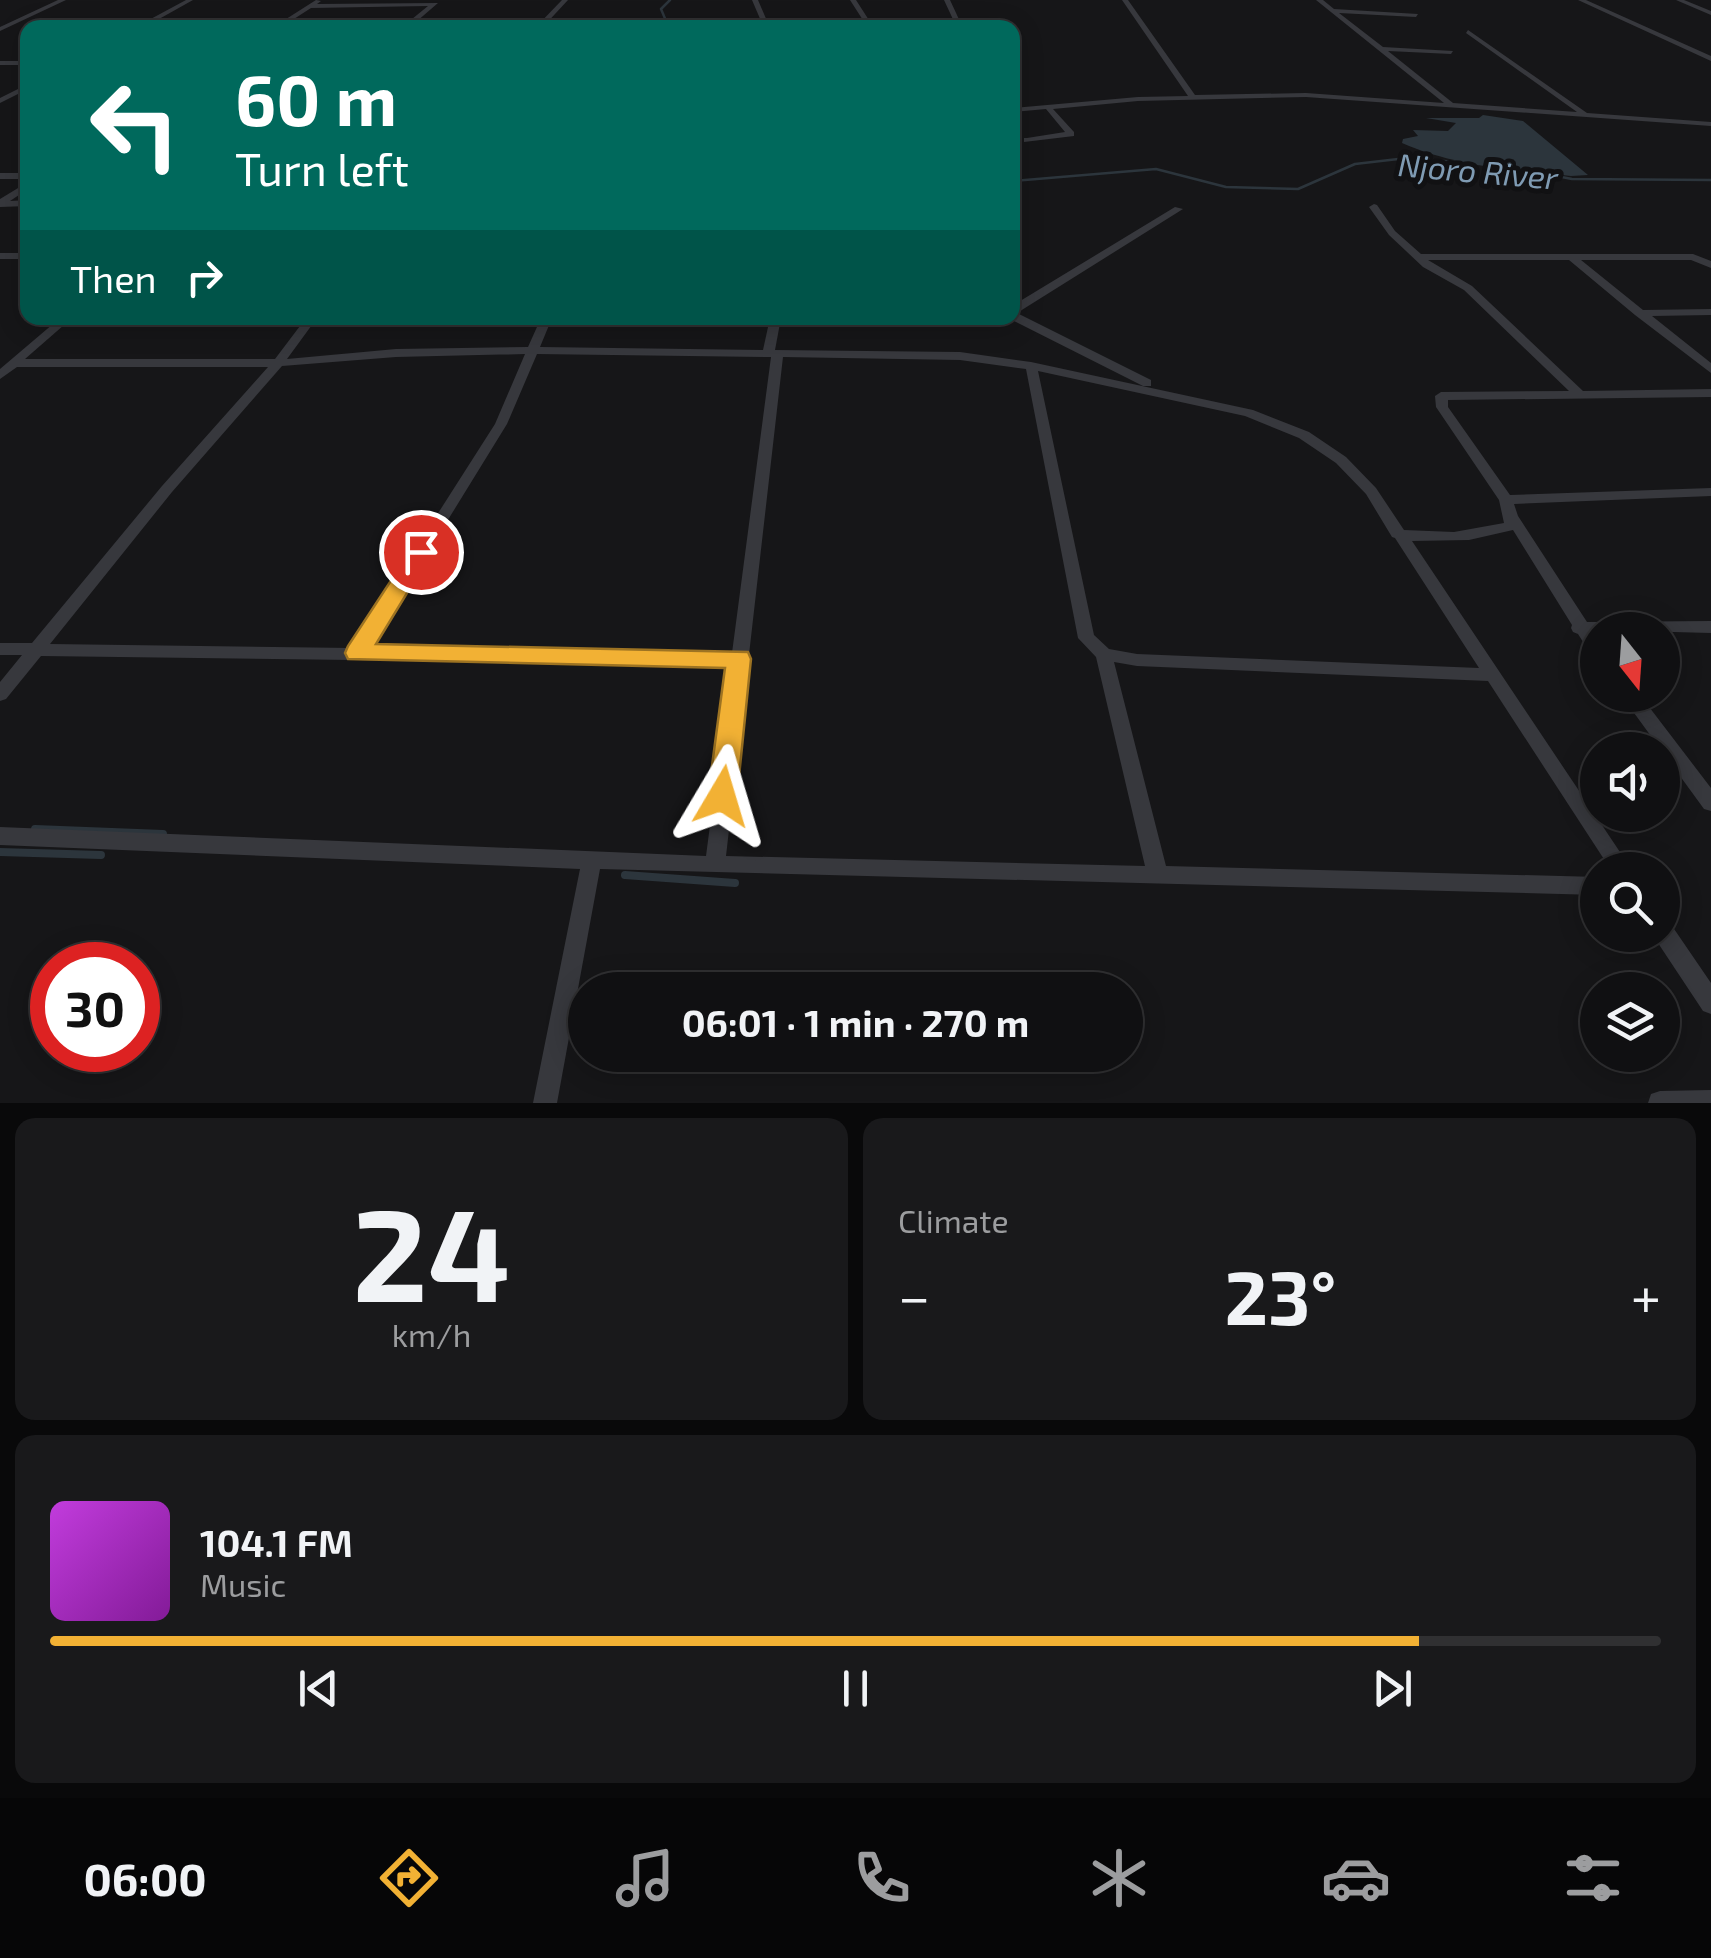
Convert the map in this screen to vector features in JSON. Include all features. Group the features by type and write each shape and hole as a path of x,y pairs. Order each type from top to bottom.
{"street":[{"path":"0,29 64,0"},
{"path":"152,20 190,0"},
{"path":"287,20 320,0"},
{"path":"546,20 565,0"},
{"path":"1125,0 1192,96"},
{"path":"1319,0 1452,106"},
{"path":"1582,0 1711,59"},
{"path":"1680,0 1709,9"},
{"path":"311,6 436,2"},
{"path":"414,20 436,2"},
{"path":"1333,12 1416,14"},
{"path":"1468,32 1586,115"},
{"path":"1380,48 1452,52"},
{"path":"1020,109 1192,96 1306,95 1711,124"},
{"path":"1027,140 1071,134 1048,106"},
{"path":"1374,206 1392,232 1420,257 1468,288 1581,396"},
{"path":"1020,309 1178,208"},
{"path":"1420,257 1708,261"},
{"path":"1573,259 1711,369"},
{"path":"1640,313 1711,312"},
{"path":"1020,318 1168,394"},
{"path":"0,375 58,325"},
{"path":"0,694 306,325"},
{"path":"357,653 501,424 543,325"},
{"path":"714,865 775,325"},
{"path":"13,363 278,362 396,353 534,350 960,356 1031,366 1249,413 1304,435 1350,468 1390,515 1398,534 1610,852"},
{"path":"1031,366 1086,638 1104,654 1116,659 1491,675"},
{"path":"1711,393 1442,396 1442,407 1509,508 1579,628 1711,627"},
{"path":"1509,508 1711,492"},
{"path":"1398,534 1424,538 1512,526 1509,508"},
{"path":"0,649 739,659"},
{"path":"1104,654 1158,876"},
{"path":"1643,712 1711,802"},
{"path":"0,836 714,865 1580,886"},
{"path":"545,1103 592,860"},
{"path":"1677,952 1711,1002"},
{"path":"1660,1103 1711,1102"}],"shaded area":[{"path":"1483,115 1523,121 1588,175 1485,166 1402,143 1403,139 1418,136 1413,130 1448,131 1456,123 1426,118"}],"waterway":[{"name":"Njoro River","path":"666,20 661,9 670,0"},
{"name":"Njoro River","path":"1020,180 1156,169 1226,187 1298,189 1355,164 1407,158 1504,166 1572,179 1711,180"},
{"path":"35,829 163,834"},
{"path":"0,852 101,855"},
{"path":"625,875 735,883"}],"route":[{"path":"421,552 357,653 739,659 722,796"}]}
